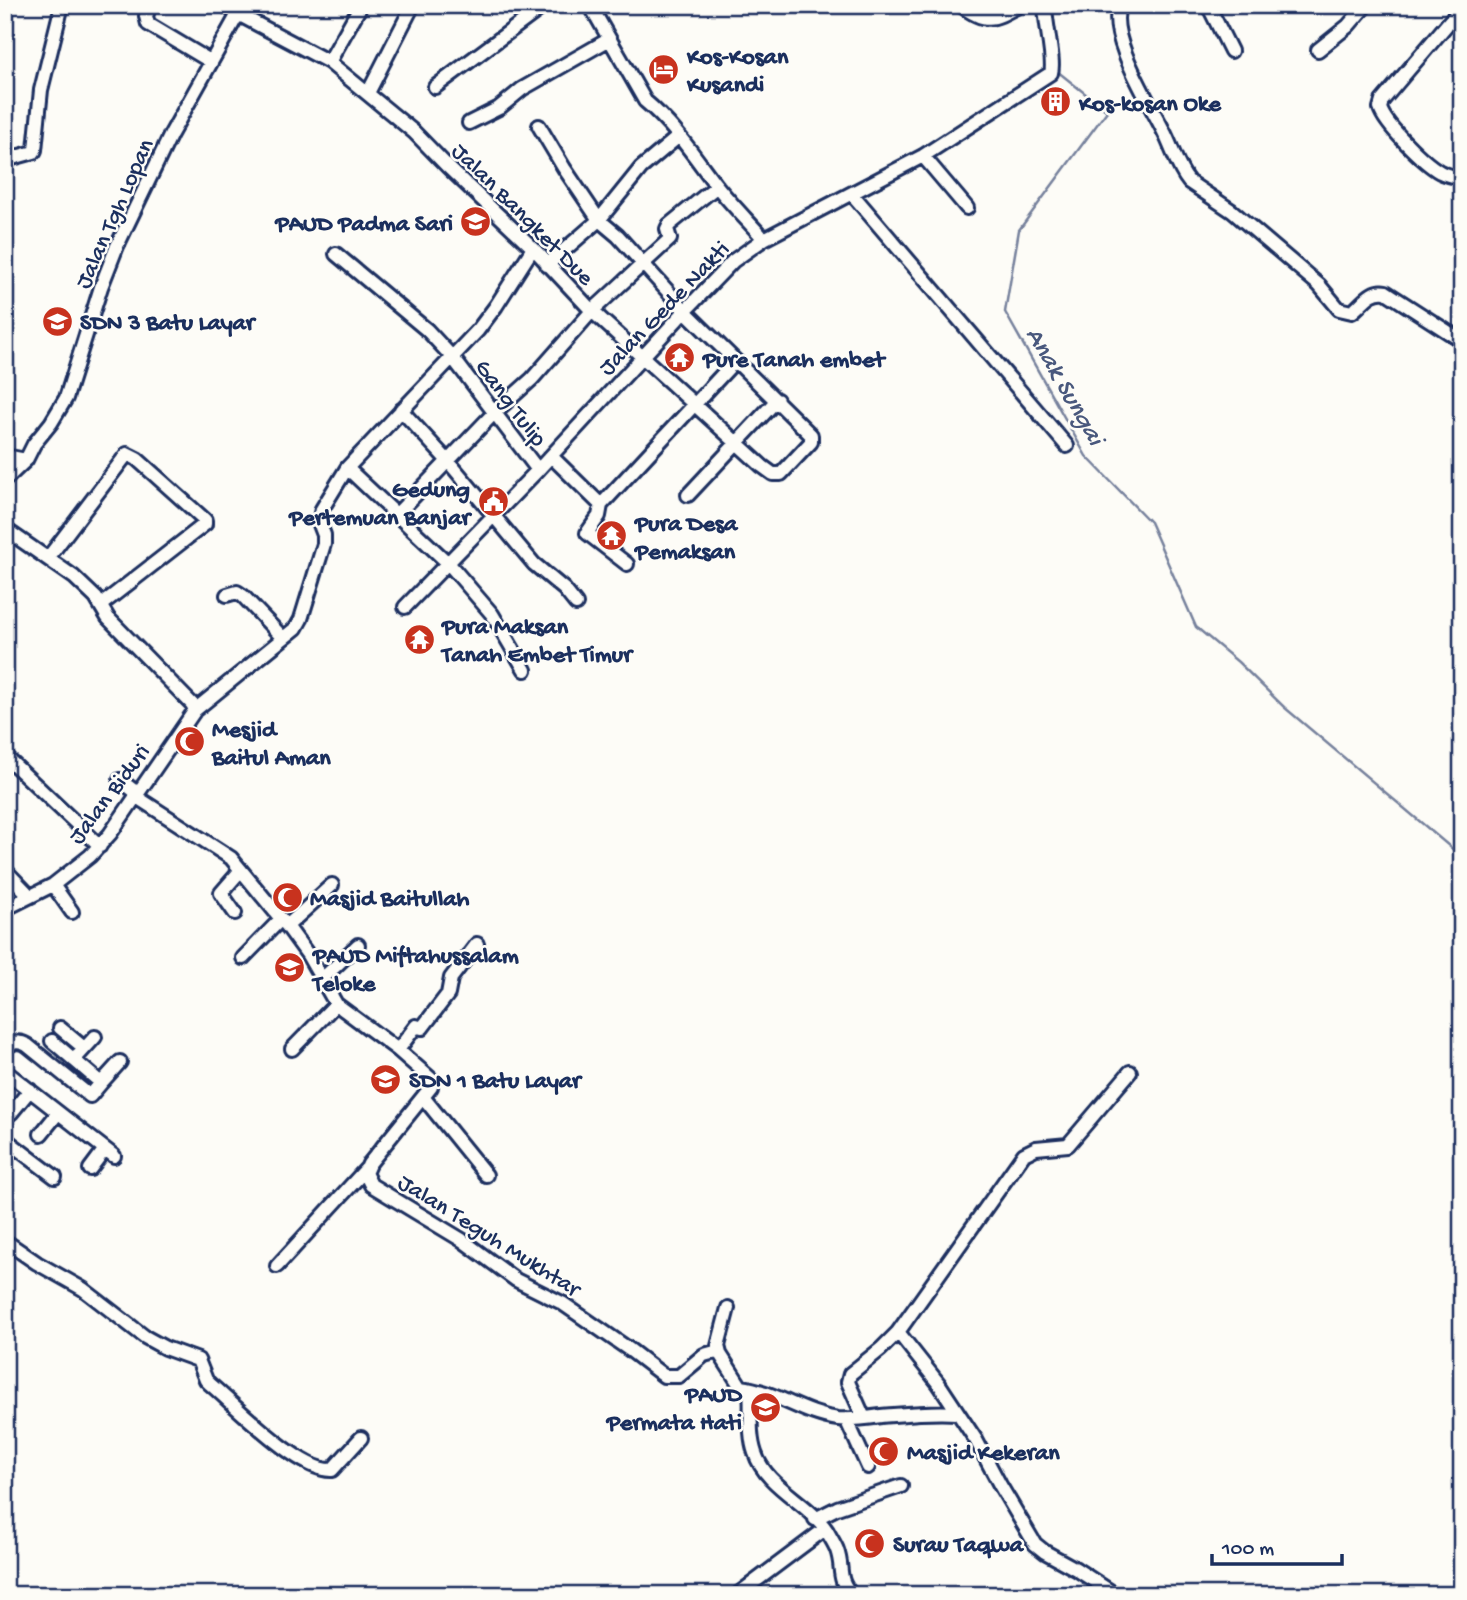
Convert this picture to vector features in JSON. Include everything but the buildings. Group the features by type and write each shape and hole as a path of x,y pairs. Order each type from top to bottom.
{"street":[{"path":"5,160 35,150 41,90 62,5"},
{"path":"150,5 146,16 148,24 210,61"},
{"path":"225,5 240,9"},
{"path":"329,62 361,5"},
{"path":"368,93 413,5"},
{"path":"435,87 545,5"},
{"path":"590,5 645,102 657,111 764,239"},
{"path":"961,5 976,17 985,19 1020,5"},
{"name":"Jalan Gede Nakti","path":"405,607 449,564 733,261 764,239 923,156 1052,69 1045,26 1045,5"},
{"path":"1120,5 1116,16 1124,53 1189,182 1242,220 1319,285 1339,309 1352,312 1371,295 1378,291 1386,292 1462,341"},
{"path":"1208,5 1231,51"},
{"path":"1318,50 1348,26 1366,5"},
{"name":"Jalan Tgh Lopan","path":"5,480 26,460 66,398 100,287 117,246 171,134 240,9"},
{"name":"Jalan Bangket Due","path":"240,9 329,62 414,132 533,248 592,311 773,474 781,474 812,439 777,400"},
{"path":"1456,14 1382,102 1380,108 1392,127 1428,162 1441,172 1462,178"},
{"path":"468,123 499,108 522,89 608,40"},
{"path":"539,126 599,220 618,236 685,311 777,400 688,495"},
{"path":"547,265 599,220 641,168 678,136"},
{"path":"923,156 967,208"},
{"path":"397,514 494,413 532,379 592,311 670,239 667,229 669,225 717,186"},
{"path":"852,194 1067,446"},
{"name":"Jalan Biduri","path":"5,909 53,885 100,846 195,710 296,628 324,544 319,522 322,509 347,468 453,359 496,306 533,248"},
{"name":"Gang Tulip","path":"336,254 427,330 453,359 538,470"},
{"path":"627,564 587,533 599,516 601,505 736,361"},
{"path":"401,410 448,461 534,565 565,589 576,604"},
{"path":"48,558 127,454 137,459 205,520 205,524 101,605"},
{"path":"5,456 26,460"},
{"path":"551,456 601,505"},
{"path":"347,468 449,564 492,614 525,670"},
{"path":"5,528 74,577 101,605 108,618 195,710"},
{"path":"227,595 237,592 243,596 283,638"},
{"path":"5,756 100,846"},
{"path":"120,780 136,794 225,853 241,870 284,922 322,979 335,1004 398,1050 431,1079 431,1087 424,1097 486,1175"},
{"path":"5,870 30,896"},
{"path":"235,913 221,894 241,870"},
{"path":"243,958 332,884"},
{"path":"53,885 72,912"},
{"path":"398,1050 416,1027 422,1028 448,994 451,978 477,944"},
{"path":"322,979 358,945"},
{"path":"292,1049 335,1004"},
{"path":"60,1028 84,1048"},
{"path":"74,1060 95,1037"},
{"path":"52,1041 101,1083"},
{"path":"5,1049 18,1042 27,1045 85,1100 120,1062"},
{"path":"5,1071 110,1153 90,1169"},
{"path":"864,1418 848,1377 898,1332 1024,1154 1036,1148 1068,1145 1130,1072"},
{"path":"12,1114 30,1090"},
{"name":"Jalan Teguh Mukhtar","path":"424,1097 366,1168 366,1178 371,1185 462,1240 516,1280 562,1303 664,1376 679,1376 710,1351 720,1354"},
{"path":"41,1134 58,1112"},
{"path":"5,1139 55,1177"},
{"path":"276,1266 366,1168"},
{"path":"5,1241 83,1289 145,1337 198,1360 210,1384 306,1464 332,1470 361,1438"},
{"path":"728,1308 718,1346 720,1354 746,1388 753,1446 759,1462 780,1487 796,1498 825,1529 837,1550 840,1579 852,1595"},
{"path":"898,1332 939,1384 976,1440 1035,1544 1116,1595"},
{"path":"746,1388 787,1400 808,1411 846,1419 916,1412 957,1413"},
{"path":"846,1419 868,1467"},
{"path":"815,1519 837,1508 901,1486"},
{"path":"737,1595 825,1529"}],"waterway":[{"name":"Anak Sungai","path":"1057,71 1107,111 1019,230 1005,312 1086,456 1150,522 1196,627 1238,662 1284,707 1462,857"}],"place":[{"name":"Kos-Kosan Kusandi","path":"664,69"},
{"name":"Kos-kosan Oke","path":"1056,102"},
{"name":"PAUD Padma Sari","path":"476,222"},
{"name":"SDN 3 Batu Layar","path":"57,321"},
{"name":"Pure Tanah embet","path":"680,358"},
{"name":"Gedung Pertemuan Banjar","path":"493,502"},
{"name":"Pura Desa Pemaksan","path":"612,536"},
{"name":"Pura Maksan Tanah Embet Timur","path":"419,639"},
{"name":"Mesjid Baitul Aman","path":"189,742"},
{"name":"Masjid Baitullah","path":"287,897"},
{"name":"PAUD Miftahussalam Teloke","path":"290,968"},
{"name":"SDN 1 Batu Layar","path":"386,1079"},
{"name":"PAUD Permata Hati","path":"765,1407"},
{"name":"Masjid Kekeran","path":"884,1451"},
{"name":"Surau Taqwa","path":"870,1543"}]}
